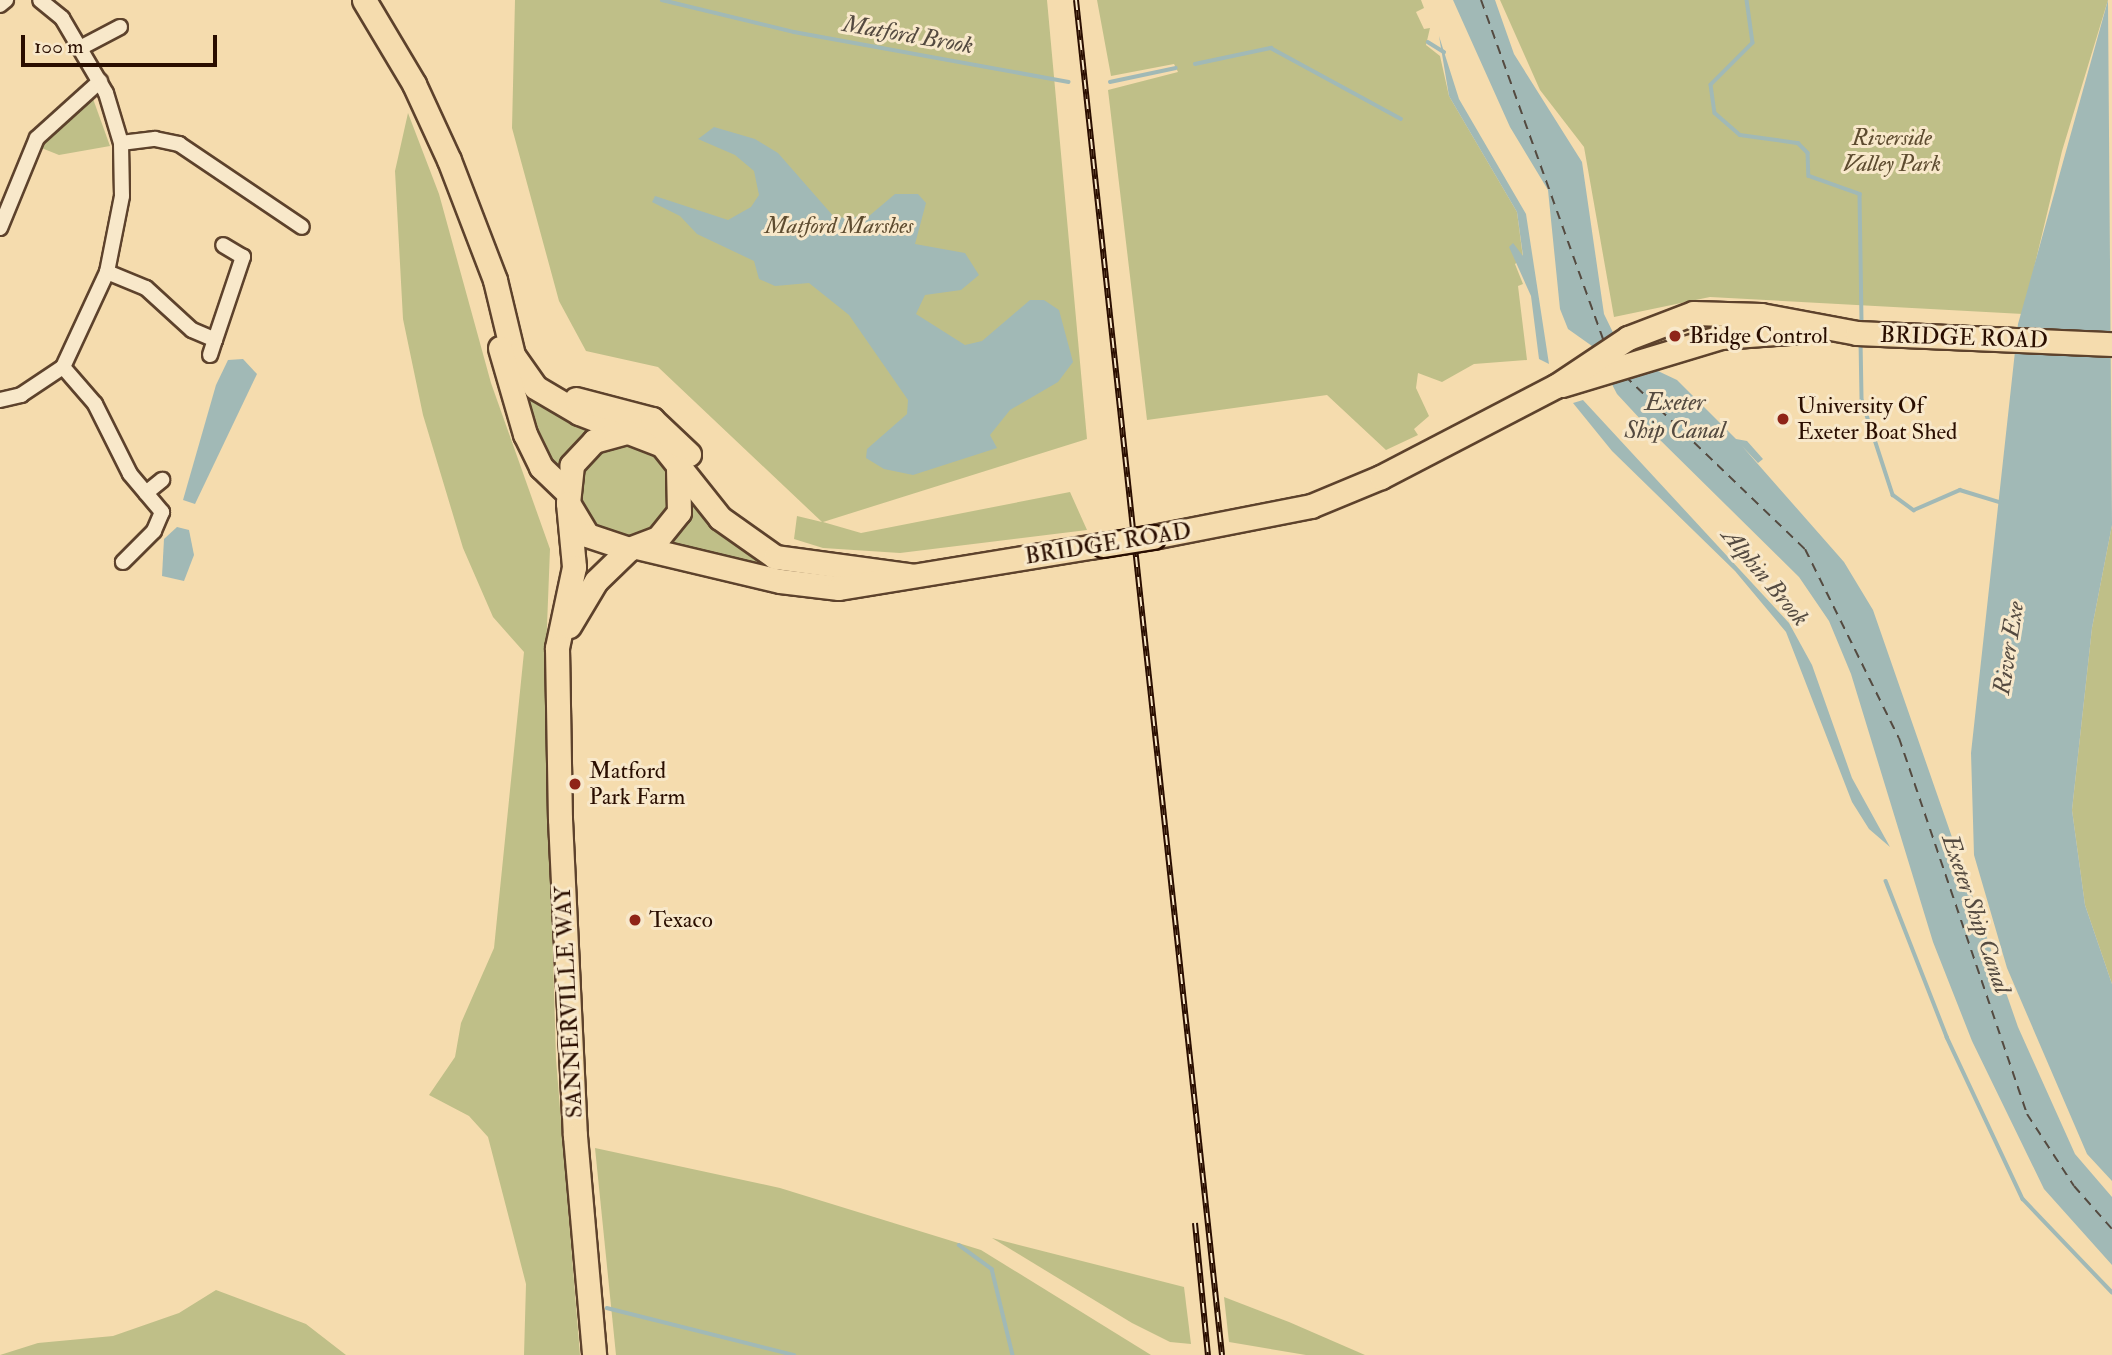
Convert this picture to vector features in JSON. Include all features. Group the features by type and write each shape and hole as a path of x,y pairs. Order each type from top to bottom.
{"main road":[{"path":"364,0 414,84 479,246 506,321 513,355 535,387 662,446 739,535 775,557 909,575"},
{"path":"479,246 525,434 541,467 567,497 587,535 633,548"},
{"name":"BRIDGE ROAD","path":"1602,366 1628,338 1693,313 1761,315 1816,329 1844,332 1993,341 2112,344"},
{"path":"506,321 545,383 665,427 734,518 802,561"},
{"name":"BRIDGE ROAD","path":"633,548 803,586 873,586 909,575 1153,537 1311,506 1602,366 1670,352 1721,337 1816,329"},
{"path":"567,497 572,465 586,446 631,432"},
{"path":"558,648 591,589 633,548 666,532 679,512 683,488 674,460"},
{"name":"SANNERVILLE WAY","path":"567,497 574,567 558,648 574,1127 594,1355"}],"street":[{"path":"0,5 6,0"},
{"path":"0,399 21,395 63,367 107,272 121,195 121,143 100,81 82,47 40,0"},
{"path":"82,47 120,27"},
{"path":"0,228 37,138 100,81"},
{"path":"121,143 155,139 179,145 302,228"},
{"path":"210,355 243,257 223,245"},
{"path":"107,272 146,288 192,330 215,340"},
{"path":"63,367 95,404 146,493 162,512 154,531 123,562"},
{"path":"146,493 162,480"}],"green space":[{"name":"Matford Marshes","path":"515,0 1047,0 1087,439 823,522 861,533 1070,492 1087,530 900,553 823,548 794,539 797,516 822,522 658,367 586,351 559,301 512,128"},
{"path":"1097,0 1421,0 1424,8 1416,12 1424,29 1430,28 1426,45 1440,56 1449,96 1517,212 1523,258 1515,264 1523,284 1518,286 1527,360 1474,364 1442,382 1418,373 1416,388 1429,416 1414,429 1418,435 1386,450 1327,395 1147,420 1108,90 1178,72 1174,64 1111,76"},
{"name":"Riverside Valley Park","path":"1500,0 2108,0 2062,151 2023,314 1710,297 1614,317 1584,147 1540,90"},
{"path":"92,96 110,146 59,155 39,147"},
{"path":"408,113 439,194 491,383 550,549 545,677 556,1059 580,1355 524,1355 526,1284 488,1137 469,1116 429,1095 455,1057 461,1023 494,948 524,652 493,617 463,548 423,415 403,319 395,171"},
{"path":"523,380 598,424 560,470 554,471 526,409"},
{"path":"625,441 643,445 659,455 669,471 673,489 669,507 659,523 643,533 625,537 607,533 591,523 581,507 577,489 581,471 591,455 607,445"},
{"path":"693,500 795,569 793,578 668,541"},
{"path":"2112,525 2112,984 2085,905 2072,810 2092,628"},
{"path":"595,1148 780,1188 981,1250 1151,1355 616,1355"},
{"path":"992,1238 1184,1287 1191,1344 1170,1342 1132,1323"},
{"path":"216,1290 306,1324 346,1355 0,1355 38,1343 113,1336 179,1313"},
{"path":"1224,1297 1365,1355 1306,1355 1229,1342"}],"water":[{"name":"Exeter Ship Canal","path":"1453,0 1495,0 1514,54 1582,162 1604,314 1624,355 1677,380 1736,439 1747,441 1763,459 1758,463 1742,446 1844,562 1873,610 2018,1027 2075,1154 2112,1197 2112,1265 2044,1189 1972,1041 1933,942 1851,674 1829,621 1799,577 1655,435 1617,394 1592,346 1568,329 1560,309 1548,190 1510,127"},
{"name":"River Exe","path":"2108,0 2112,525 2092,628 2072,810 2085,905 2112,984 2112,1181 2087,1154 2007,968 1974,855 1971,753 2018,324"},
{"path":"1439,36 1459,99 1526,214 1549,364 1539,359 1531,296 1509,247 1513,243 1523,256 1517,212 1449,96"},
{"path":"714,127 755,139 778,153 835,218 869,216 895,194 918,194 926,203 915,244 965,253 979,275 961,290 925,295 916,314 965,345 982,341 1030,300 1044,300 1059,310 1073,362 1058,382 1010,410 990,435 997,448 913,475 884,469 866,458 867,449 907,414 908,400 849,315 809,283 775,286 759,279 754,261 697,234 680,216 652,202 655,196 728,220 751,207 759,195 754,171 735,155 698,139"},
{"path":"243,359 257,374 195,504 183,500 216,385 228,360"},
{"path":"1583,400 1789,623 1812,665 1852,778 1890,847 1869,829 1852,802 1786,632 1735,571 1612,451 1573,403"},
{"path":"177,527 189,530 194,555 184,581 162,576 164,539"}],"waterway":[{"name":"Matford Brook","path":"662,0 794,32 1068,82"},
{"path":"1747,0 1753,43 1711,85 1715,113 1740,135 1798,143 1808,153 1809,176 1860,194 1862,325"},
{"path":"1428,42 1444,52"},
{"name":"Matford Brook","path":"1195,64 1271,48 1401,119"},
{"name":"Matford Brook","path":"1110,82 1176,68"},
{"path":"1861,340 1862,400 1893,495 1914,510 1960,490 1999,502"},
{"path":"1886,881 1947,1037 2023,1199 2112,1292"},
{"path":"959,1245 992,1269 1013,1355"},
{"path":"607,1308 794,1355"}],"ferry route":[{"path":"1481,0 1604,341"},
{"path":"1625,376 1805,549 1899,738 2027,1114 2074,1186 2112,1229"}],"railway":[{"path":"1076,0 1222,1355"},
{"path":"1195,1223 1208,1355"}],"place":[{"name":"Bridge Control","path":"1675,336"},
{"name":"University Of Exeter Boat Shed","path":"1783,419"},
{"name":"Matford Park Farm","path":"575,784"},
{"name":"Texaco","path":"635,920"}],"water label":[{"name":"Alphin Brook","path":"1765,577"}]}
